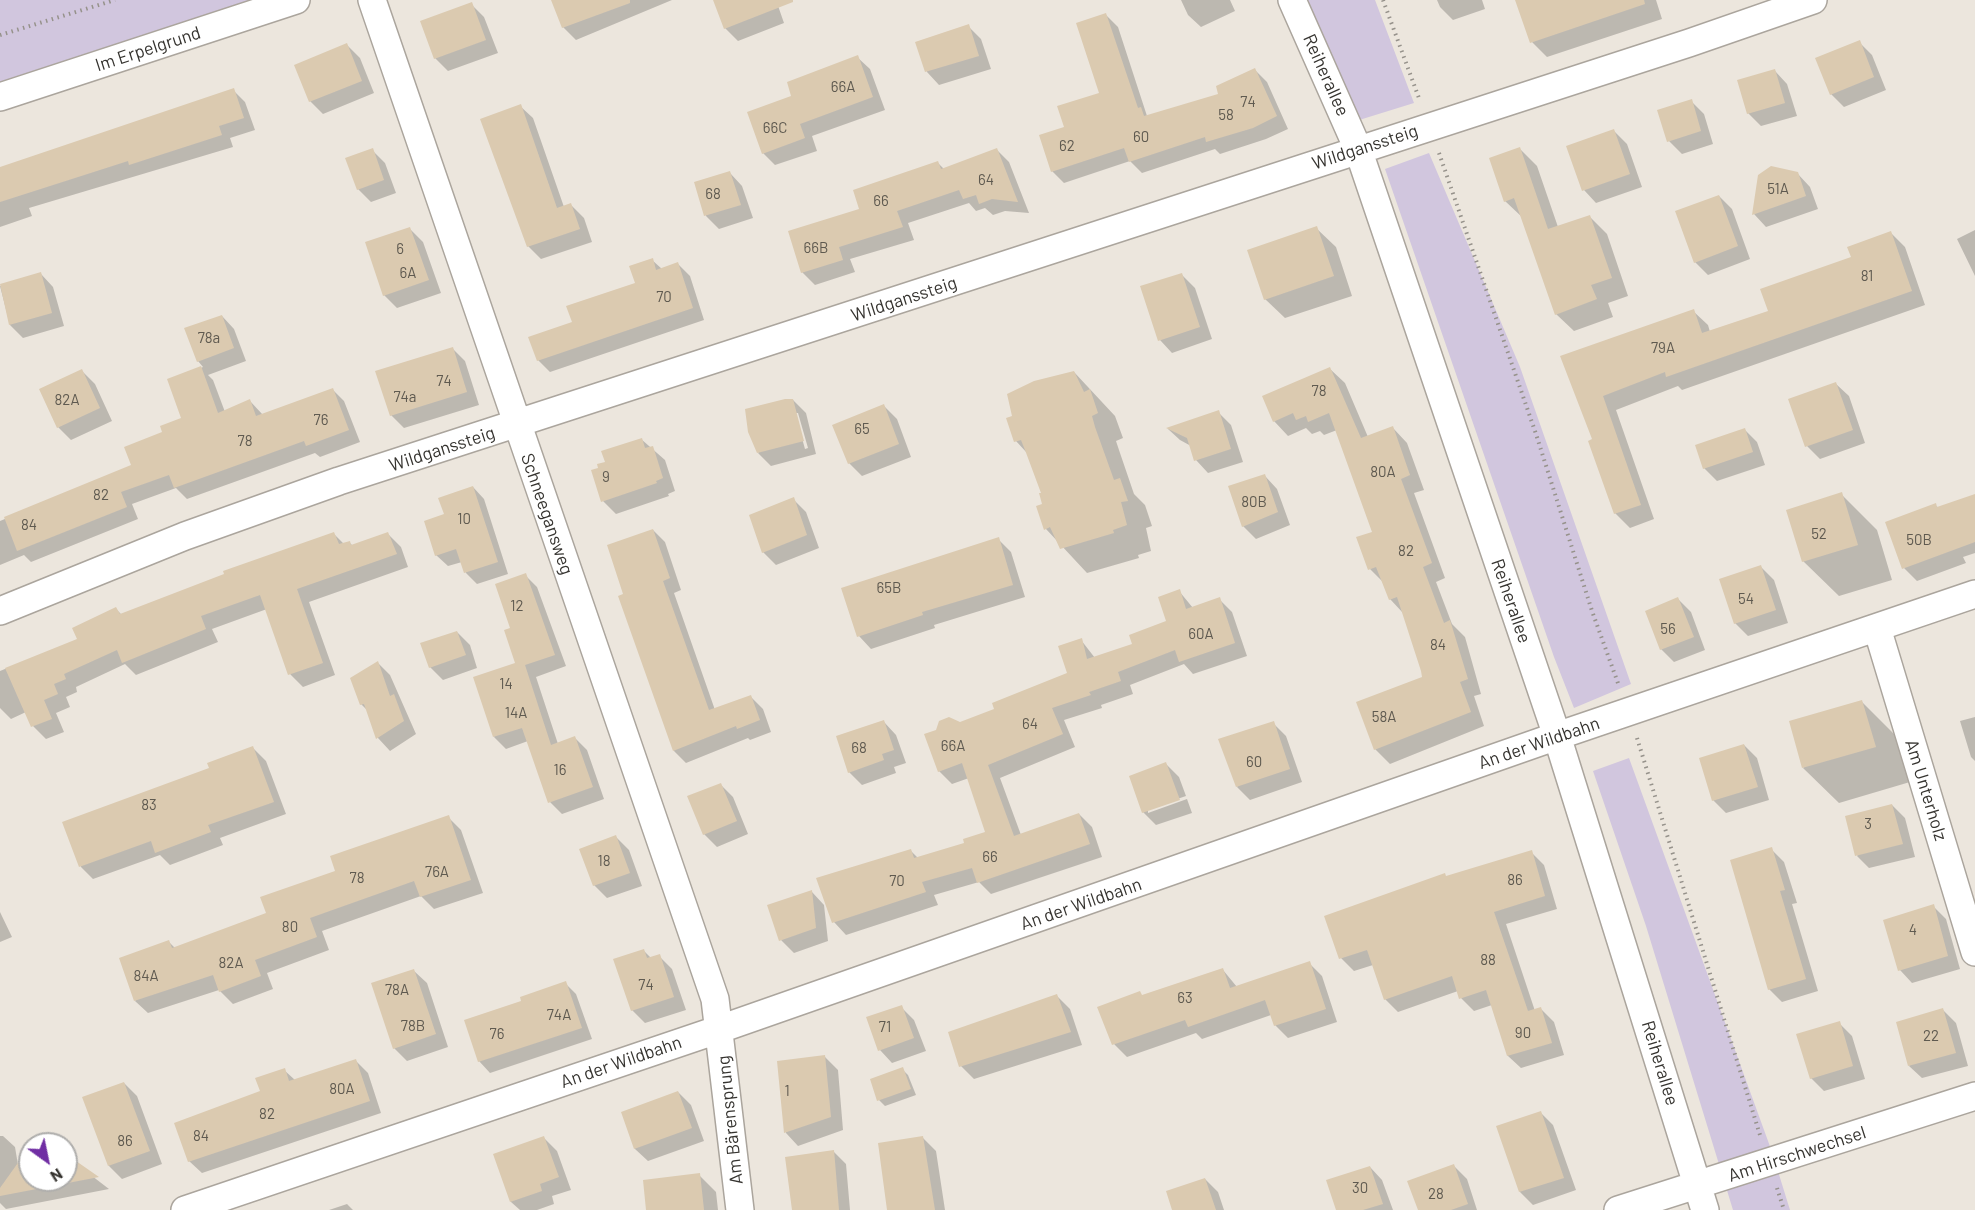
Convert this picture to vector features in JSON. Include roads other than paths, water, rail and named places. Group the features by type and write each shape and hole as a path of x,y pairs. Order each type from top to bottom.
{"street":[{"name":"Im Erpelgrund","path":"0,97 296,0"},
{"name":"Schneegansweg","path":"372,0 516,425 715,999 720,1029"},
{"name":"Reiherallee","path":"1293,0 1358,149 1557,736 1701,1197"},
{"name":"Wildganssteig","path":"0,611 185,536 339,482 1689,43 1813,0"},
{"name":"An der Wildbahn","path":"185,1210 720,1029 1557,736 1975,594"},
{"name":"Am Unterholz","path":"1877,628 1975,952"},
{"name":"Am Bärensprung","path":"720,1029 740,1210"},
{"name":"Am Hirschwechsel","path":"1618,1210 1701,1197 1769,1162 1975,1096"}]}
